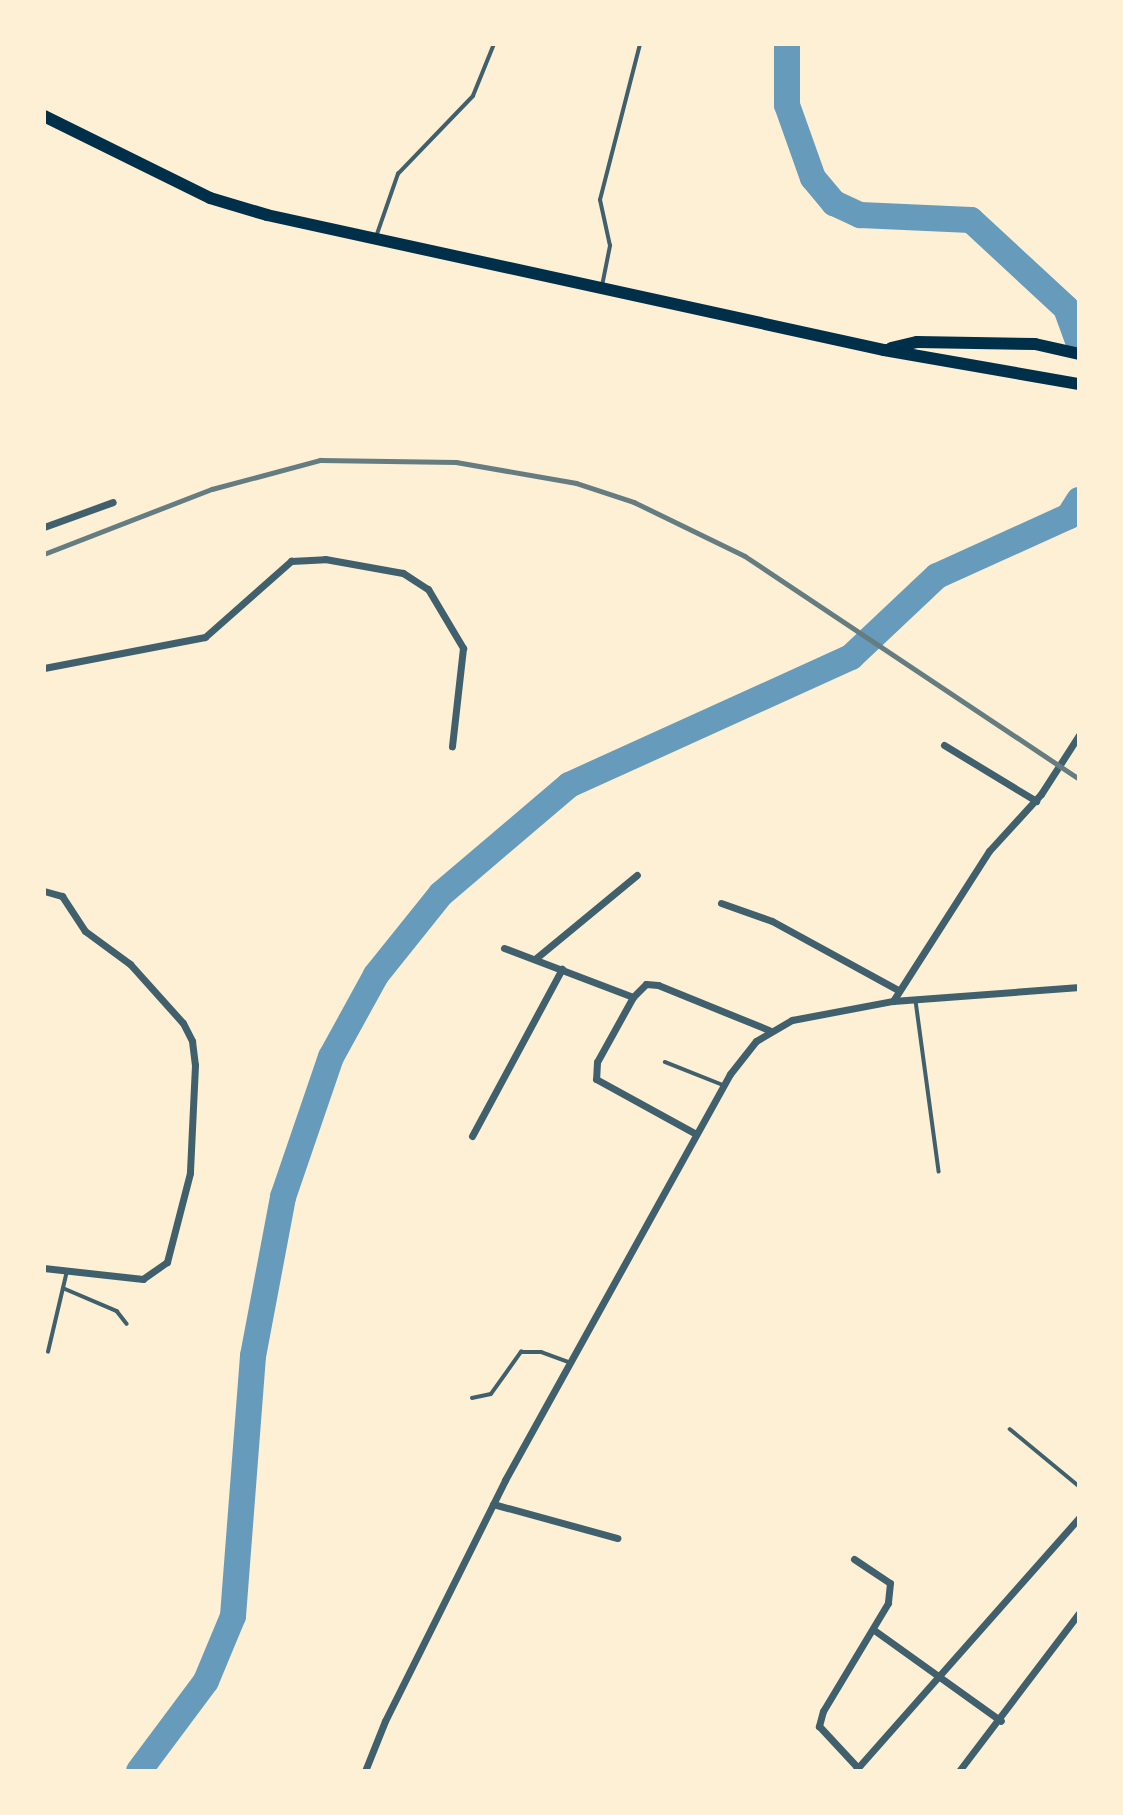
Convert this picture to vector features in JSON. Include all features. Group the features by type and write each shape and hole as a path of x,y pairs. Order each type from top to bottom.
{"highway":[{"path":"44,116 210,198 884,350 1079,384"},
{"path":"884,350 917,342 1035,344 1079,354"}],"street":[{"path":"44,527 113,502"},
{"path":"44,668 205,637 291,561 325,559 403,573 428,589 463,648 452,746"},
{"path":"893,1001 989,851 1036,801 1079,735"},
{"path":"944,745 1036,801"},
{"path":"535,959 637,875"},
{"path":"44,891 62,896 85,931 130,964 183,1023 192,1041 195,1065 190,1173 167,1262 143,1279 44,1268"},
{"path":"721,903 772,921 898,990"},
{"path":"504,947 633,997"},
{"path":"472,1136 562,969"},
{"path":"696,1134 596,1079 597,1062 633,997 646,984 657,985 769,1030"},
{"path":"365,1771 493,1504 740,1058 769,1030 792,1020 893,1001 1079,987"},
{"path":"493,1504 617,1538"},
{"path":"854,1559 890,1583 888,1604 820,1719 823,1733 856,1769 1079,1518"},
{"path":"959,1771 1001,1721 1079,1613"},
{"path":"874,1630 1001,1721"}],"lane":[{"path":"376,237 398,174 473,96 494,44"},
{"path":"602,286 610,246 600,200 640,44"},
{"path":"915,999 939,1171"},
{"path":"665,1062 723,1085"},
{"path":"48,1352 67,1271"},
{"path":"63,1288 117,1311 127,1324"},
{"path":"472,1398 491,1394 522,1352 541,1352 571,1363"},
{"path":"1010,1429 1079,1486"}],"waterway":[{"path":"787,44 787,105 813,178 834,203 860,215 971,220 1066,308 1079,343"},
{"path":"139,1771 206,1681 233,1616 253,1356 283,1197 331,1057 376,975 441,894 569,785 851,657 937,576 1069,516 1079,500"}],"railway":[{"path":"44,554 212,489 320,460 456,462 576,483 634,502 745,556 1079,779"}]}
